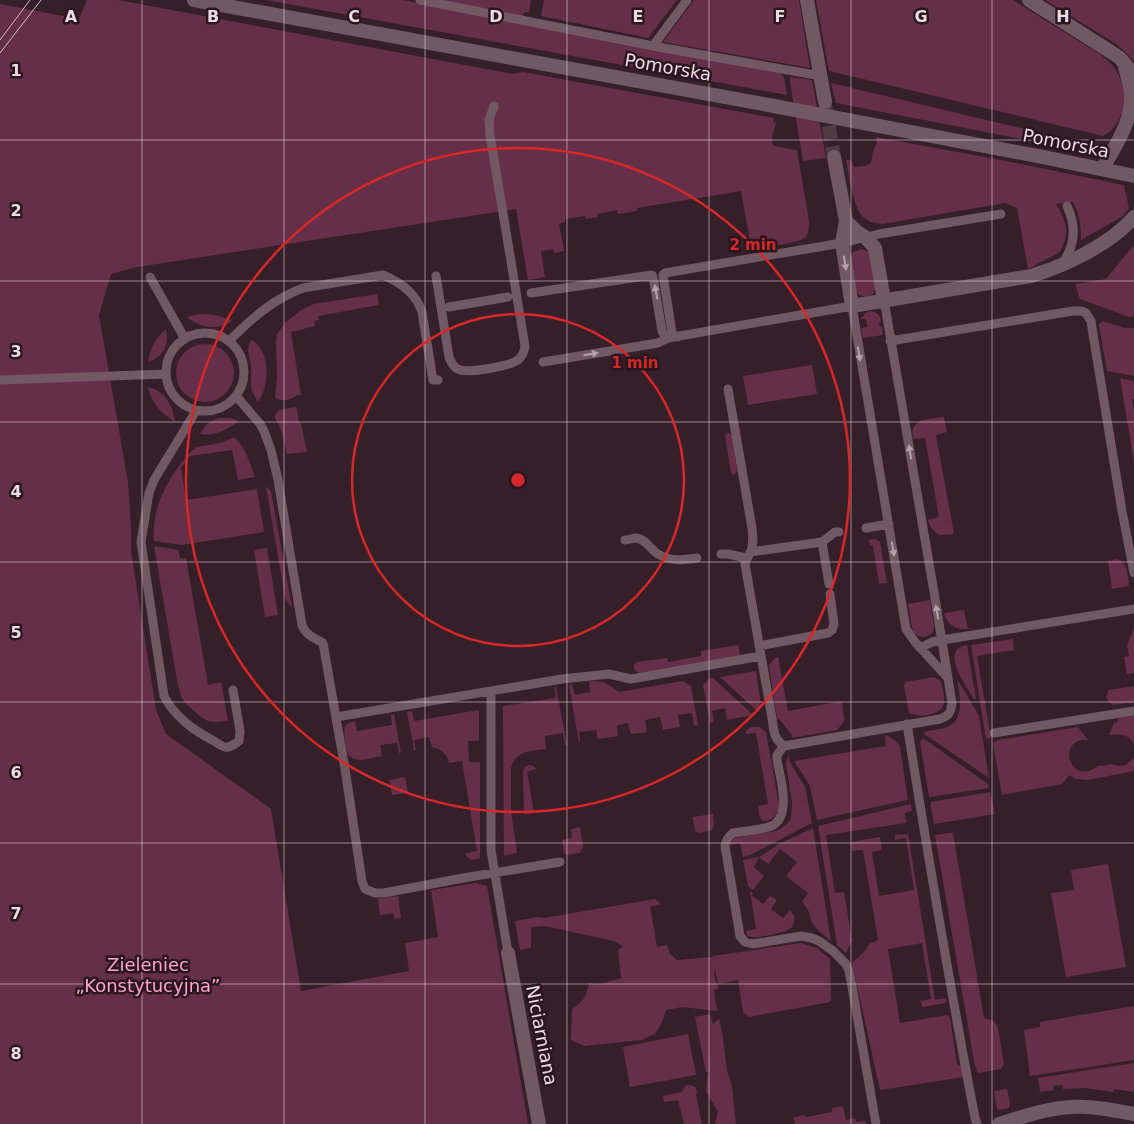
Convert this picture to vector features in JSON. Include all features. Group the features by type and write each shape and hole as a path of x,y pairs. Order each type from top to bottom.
{"street":[{"name":"Pomorska","path":"194,0 774,106 1134,176"},
{"path":"807,0 825,102"},
{"path":"1029,0 1112,52 1134,75"},
{"path":"1102,169 1129,115 1131,100 1130,83 1125,64"},
{"path":"834,157 846,221 842,243 852,306 1047,272 1090,250 1114,235 1134,217"},
{"path":"846,221 875,248 884,300"},
{"name":"Niciarniana","path":"508,953 540,1124"},
{"path":"999,1124 1032,1119 1070,1107 1101,1108 1134,1114"}],"lane":[{"path":"420,0 653,46 821,76"},
{"path":"653,46 688,0"},
{"path":"436,276 449,357 456,369 471,371 511,364 524,354 525,346 490,135 489,120 494,106"},
{"path":"1062,265 1071,248 1074,231 1071,214 1067,206"},
{"path":"673,337 663,275 665,273 1001,214"},
{"path":"229,341 263,310 293,291 383,275 395,280 406,289 415,297 424,311 433,380 438,380"},
{"path":"532,293 652,275 662,332 664,335 673,337"},
{"path":"150,277 185,339"},
{"path":"452,306 508,297"},
{"path":"876,1124 851,981 846,964 833,951 812,938 801,936 753,944 745,942 740,936 725,846 729,836 733,833 769,827 776,823 783,812 784,803 777,755 784,746 940,719 947,717 951,711 952,703 942,640 884,300"},
{"path":"543,362 658,343 673,337 852,306 906,629 947,678"},
{"path":"890,341 1073,311 1086,313 1091,321 1134,573"},
{"path":"207,333 229,341 237,348 244,368 244,379 238,396 227,405 207,412 196,411 184,406 168,386 166,374 170,354 177,345 192,335 207,333"},
{"path":"0,380 166,374"},
{"path":"728,389 752,528 753,539 745,564 775,736 778,742 784,746"},
{"path":"238,396 260,424 271,450 304,631 309,636 323,643 347,778 362,881 365,889 374,893 384,893 560,862"},
{"path":"196,411 154,480 149,493 141,542 164,696 170,708 185,723 206,737 225,747 233,746 239,741 240,731 233,690"},
{"path":"866,528 889,524"},
{"path":"721,554 748,555 822,542 836,532 839,532"},
{"path":"625,540 637,538 643,540 658,554 669,559 697,558"},
{"path":"759,646 828,633 832,630 834,624 822,542"},
{"path":"920,648 932,642 942,640 1134,609"},
{"path":"336,717 562,679 609,674 631,679 761,656"},
{"path":"491,691 491,850 508,953"},
{"path":"994,733 1134,710"},
{"path":"907,724 932,882 977,1124"}],"green space":[{"name":"Zieleniec „Konstytucyjna”","path":"87,0 118,0 513,74 523,72 774,118 773,122 776,123 772,137 774,146 797,150 809,227 806,237 790,243 755,249 751,247 741,191 637,208 637,211 618,214 617,210 597,214 598,217 586,219 585,216 565,219 565,222 559,224 564,251 554,253 553,249 541,251 545,277 528,280 516,209 137,267 111,274 99,315 128,482 131,551 156,710 166,734 271,809 301,991 409,971 405,943 438,937 431,890 476,883 487,886 528,1124 0,1124 0,4 79,19"},
{"path":"266,0 403,0 651,50 777,71 784,77 787,95"},
{"path":"438,0 531,0 529,12 524,12 522,17"},
{"path":"544,0 677,0 648,38 541,16"},
{"path":"694,0 799,0 810,68 663,42"},
{"path":"816,0 1013,0 1101,55 1110,63 1120,77 1123,86 1124,106 1121,115 1111,130 1103,136 829,71"},
{"path":"1045,0 1134,0 1134,61 1116,44"},
{"path":"790,77 812,80 826,158 803,161"},
{"path":"831,83 1087,144 1068,148 836,103"},
{"path":"876,137 1124,185 1129,208 1123,216 1081,240 1080,221 1073,202 1056,204 1063,216 1066,227 1065,239 1060,252 1028,269 1017,208 1005,203 883,224 870,222 862,216 852,193 846,160 851,160 854,167 866,166 871,163 877,142"},
{"path":"1134,245 1134,316 1129,317 1080,299 1075,284 1106,279"},
{"path":"861,249 868,251 871,255 876,287 873,294 866,297 859,295 857,292 850,259 853,252"},
{"path":"377,294 379,305 318,316 319,320 314,321 315,326 291,332 301,395 286,400 277,399 275,397 277,378 276,343 277,334 285,323 301,310 314,304"},
{"path":"870,311 877,313 879,316 883,335 863,338 861,328 867,327 866,319 861,319"},
{"path":"199,314 216,315 232,321 221,326 209,327 197,324 187,317"},
{"path":"1103,321 1124,328 1134,328 1134,376 1107,371 1099,326"},
{"path":"166,329 167,340 162,354 148,362 154,344"},
{"path":"252,340 263,354 266,368 266,383 258,402 251,386 251,366 248,350"},
{"path":"205,344 216,346 229,357 234,373 232,384 221,397 205,402 194,400 181,389 176,373 178,362 189,349"},
{"path":"812,365 817,394 748,405 743,376"},
{"path":"1120,378 1134,381 1134,399 1132,400 1134,410 1134,462"},
{"path":"148,387 160,392 168,400 175,422 158,407 149,393"},
{"path":"295,407 299,423 301,423 307,452 287,454 275,415 279,410"},
{"path":"944,417 947,432 936,435 954,534 939,535 931,528 928,520 939,517 925,438 913,439 913,432 914,427 921,421"},
{"path":"219,418 230,418 239,421 220,432 200,434 208,424"},
{"path":"727,433 732,436 737,471 733,475 725,436"},
{"path":"235,438 242,446 255,477 238,480 232,450 190,456 181,468 186,500 257,489 264,532 182,545 154,541 154,528 159,502 164,489 178,467 196,447 219,443"},
{"path":"266,486 271,491 292,608 285,598"},
{"path":"875,539 880,542 887,583 879,584 873,546 870,545 869,540"},
{"path":"154,546 178,550 180,558 186,558 208,685 221,682 228,721 208,721 186,704 182,698 178,686"},
{"path":"267,548 278,615 265,617 254,550"},
{"path":"1118,559 1126,567 1129,586 1112,589 1108,561"},
{"path":"930,600 934,626 933,632 928,636 920,637 913,632 908,604"},
{"path":"964,610 968,629 960,629 947,621 944,613"},
{"path":"1134,627 1134,673 1127,674 1124,657 1129,656 1127,646"},
{"path":"1013,639 1014,650 977,656 991,738 986,739 971,645"},
{"path":"738,645 740,656 639,673 634,669 634,665 637,662 667,658 668,662 701,656 701,651"},
{"path":"967,645 976,699 974,699 964,683 955,662 957,650"},
{"path":"778,657 788,711 842,701 844,719 837,730 792,738 792,735 780,720 777,719 769,665"},
{"path":"756,671 761,705 758,712 720,677"},
{"path":"934,677 941,681 944,697 943,707 929,715 913,715 909,713 904,687 905,682"},
{"path":"711,678 753,715 727,720 725,708 712,711 714,722 710,723 703,685"},
{"path":"957,679 979,716 989,778 923,733 947,727 957,718 960,699"},
{"path":"589,681 604,682 619,692 683,681 691,686 698,725 694,726 692,713 678,715 680,727 663,730 660,717 645,720 647,732 631,734 628,723 617,725 618,736 598,739 596,730 579,732 579,743 569,685 572,684 575,695 590,692"},
{"path":"1134,686 1134,702 1113,705 1107,699 1109,690"},
{"path":"554,687 556,687 567,745 565,745 563,733 545,736 546,749 525,752 513,762 511,768 511,811 517,853 504,856 503,706 556,698"},
{"path":"479,710 479,741 468,741 469,762 480,762 480,858 472,860 465,853 477,851 462,761 449,763 443,752 432,747 429,737 414,740 416,750 414,750 407,712 412,711 414,721"},
{"path":"394,714 401,753 399,753 397,743 380,745 382,756 361,760 352,758 348,754 344,729 347,725 355,721 357,731 392,725 391,715"},
{"path":"1134,716 1134,745 1127,737 1109,735 1114,723 1119,718"},
{"path":"751,727 759,727 766,732 779,805 776,815 767,821 762,820 759,815 758,806 768,804 756,733 746,734 746,731"},
{"path":"1078,727 1088,740 1078,741 1072,746 1069,753 1074,767 1080,771 1088,771 1098,766 1110,764 1126,765 1134,758 1134,771 1088,780 1076,779 1069,775 1062,784 1002,795 993,743 998,740"},
{"path":"885,735 894,740 900,747 908,800 817,820 810,786 794,761 886,746"},
{"path":"923,738 988,784 989,788 929,797 920,742"},
{"path":"789,754 790,762 805,787 812,823 743,857 740,843 730,845 735,838 776,831 791,819 792,803 786,763"},
{"path":"528,765 534,766 536,769 527,772 534,813 524,815 523,772 524,768"},
{"path":"405,777 408,793 392,795 389,780"},
{"path":"990,792 995,814 934,824 930,802"},
{"path":"911,804 912,811 905,813 906,823 826,835 835,893 844,892 852,941 846,953 837,945 818,826"},
{"path":"713,814 714,825 712,830 700,833 695,831 693,817"},
{"path":"580,827 583,847 580,853 566,855 562,840 572,838 571,829"},
{"path":"813,828 831,941 811,921 808,910 802,902 808,893 786,876 797,862 780,849 768,864 759,857 781,843"},
{"path":"953,833 984,1018 991,1020 997,1025 1004,1064 1001,1069 978,1073 974,1061 935,835"},
{"path":"908,834 935,1000 946,998 946,1001 945,1003 923,1007 920,1001 931,999 922,943 888,949 900,1023 947,1015 950,1017 957,1064 962,1067 964,1077 880,1090 852,963 866,950 869,944 878,940 863,850 852,851 851,842 880,837 882,850 872,852 879,896 914,890 906,838 895,840 895,835"},
{"path":"759,857 754,867 764,876 753,890 748,886 743,860"},
{"path":"1108,864 1126,967 1066,977 1051,893 1074,890 1071,870"},
{"path":"750,891 753,893 752,896 763,904 770,896 777,900 771,909 783,918 790,910 795,917 791,928 765,936 747,936 746,931 756,929"},
{"path":"398,896 401,918 395,919 393,913 380,915 378,899"},
{"path":"655,899 660,905 650,906 657,947 667,945 670,954 677,960 713,957 801,943 817,948 830,959 830,1002 749,1017 743,1012 738,980 718,984 715,970 715,979 719,988 714,990 718,1011 682,1007 666,1010 655,1034 642,1040 584,1046 571,1040 572,1009 584,998 589,983 600,984 621,978 618,950 623,946 614,941 545,926 531,927 531,948 520,950 515,921 538,917 544,918"},
{"path":"1134,1006 1134,1060 1030,1076 1024,1030 1040,1027 1040,1022"},
{"path":"710,1014 713,1024 719,1019 722,1031 727,1071 732,1086 736,1124 715,1124 718,1112 706,1091 708,1072 706,1072 695,1017"},
{"path":"688,1034 696,1075 630,1087 623,1047"},
{"path":"1134,1063 1134,1092 1114,1089 1113,1092 1085,1088 1063,1089 1062,1085 1053,1086 1054,1090 1040,1092 1038,1078"},
{"path":"685,1086 694,1086 697,1090 696,1095 702,1124 684,1124 678,1100 664,1102 663,1096 682,1092"},
{"path":"1007,1089 1010,1102 1009,1108 997,1110 994,1091"},
{"path":"843,1106 846,1120 855,1118 856,1122 865,1121 866,1124 795,1124 793,1117 805,1115 806,1117 832,1112 832,1108"}],"tunnel":[{"path":"825,105 834,157"}],"tram line":[{"path":"0,40 30,0"},
{"path":"0,53 41,0"}]}
